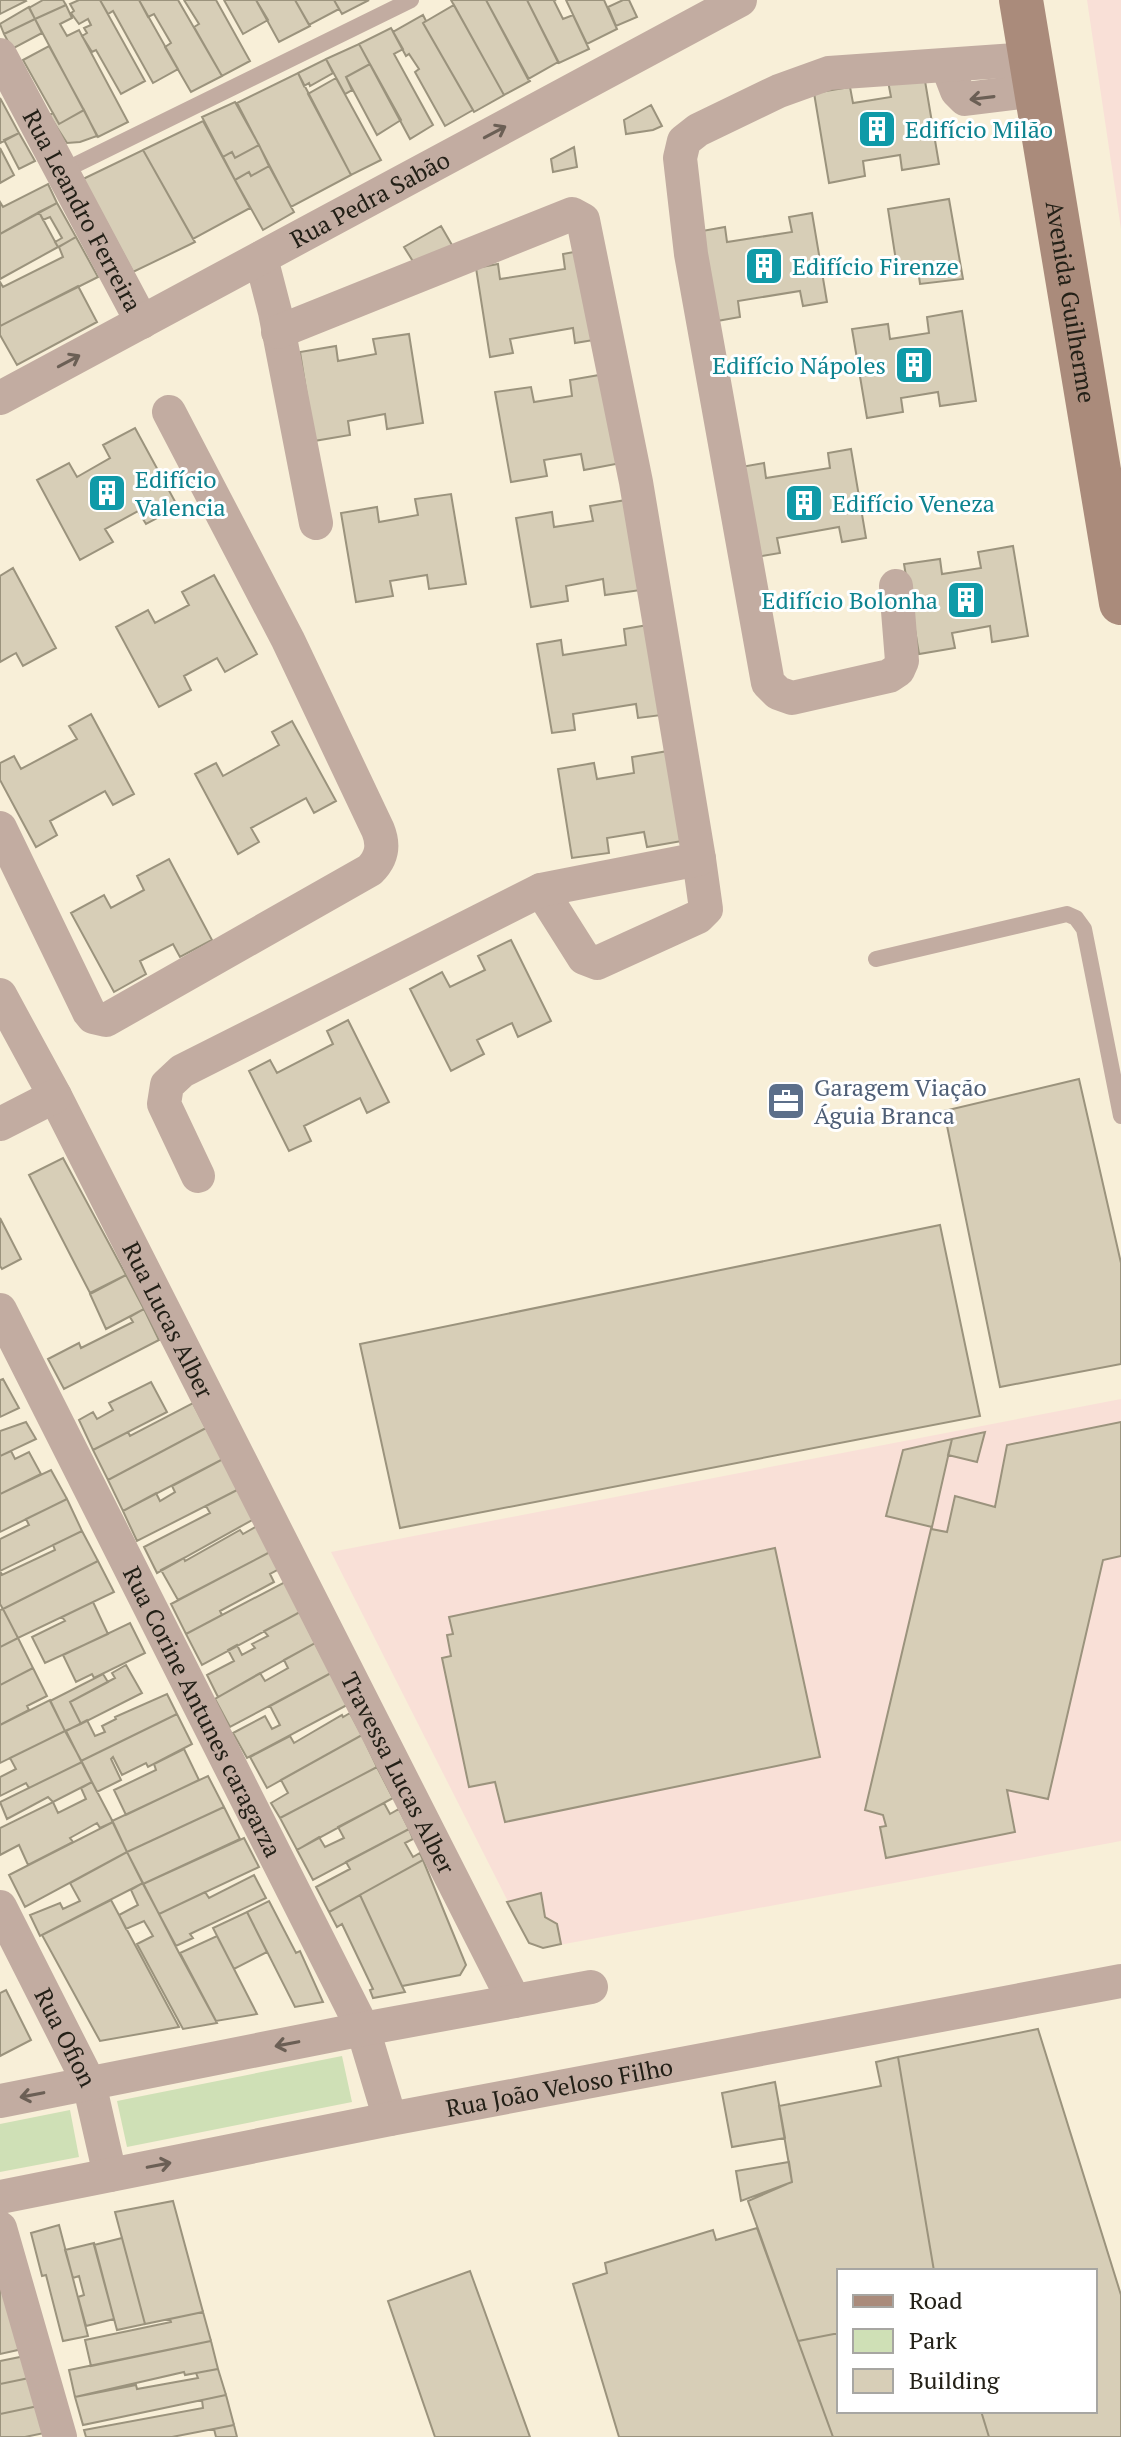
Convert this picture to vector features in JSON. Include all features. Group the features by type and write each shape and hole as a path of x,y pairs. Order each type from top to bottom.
{"street":[{"name":"Rua Pedra Sabão","path":"3,388 142,322 740,0"},
{"name":"Avenida Guilherme","path":"1021,0 1121,603"},
{"name":"Rua Leandro Ferreira","path":"0,55 142,322"},
{"path":"896,586 902,661 898,670 889,676 792,698 773,689 768,683 693,269 680,158 684,141 698,130 803,81 853,70 947,65 958,95 965,99 1034,74"},
{"path":"278,332 572,214 583,220 636,482 706,909 698,917 597,963 584,958 541,890"},
{"path":"261,258 316,523"},
{"path":"0,828 89,1012 93,1017 106,1020 370,870 380,855 381,837 288,640 169,412"},
{"path":"198,1176 164,1104 167,1085 173,1077 541,890 699,859"},
{"name":"Rua Lucas Alber","path":"0,995 55,1096 282,1544"},
{"path":"0,1124 55,1096"},
{"name":"Rua Corine Antunes caragarza","path":"0,1310 363,2029 390,2119"},
{"name":"Travessa Lucas Alber","path":"282,1544 514,2001"},
{"name":"Rua Ofion","path":"0,1907 89,2083 110,2175"},
{"name":"Rua João Veloso Filho","path":"0,2197 390,2119 1121,1981"},
{"path":"0,2101 591,1987"},
{"path":"0,2228 60,2437"}],"lane":[{"path":"63,171 411,0"},
{"path":"876,959 1072,915 1084,929 1121,1116"}],"shaded area":[{"path":"1087,0 1121,0 1121,229"},
{"path":"1121,1399 1121,1841 543,1948 529,1943 331,1552"}],"green space":[{"path":"342,2056 352,2102 127,2147 117,2101"},
{"path":"70,2110 79,2157 0,2172 0,2124"}],"building":[{"path":"0,0 25,0 26,1 0,14"},
{"path":"43,0 63,0 66,5 35,19 29,8"},
{"path":"79,0 100,0 145,81 121,94 96,50 92,52 82,36 87,33 84,28 91,25 88,19 79,24 71,13 74,11 70,4"},
{"path":"100,0 139,0 178,69 153,83 113,11 108,14"},
{"path":"139,0 178,0 222,76 191,92 165,47 171,43 154,14 148,17"},
{"path":"184,0 216,0 250,61 222,76 194,27 199,24"},
{"path":"224,0 256,0 268,20 243,34"},
{"path":"256,0 295,0 310,26 279,42"},
{"path":"295,0 334,0 339,9 309,25"},
{"path":"334,0 369,0 342,14"},
{"path":"451,0 486,0 530,81 504,95"},
{"path":"486,0 527,0 558,62 528,79"},
{"path":"527,0 556,0 563,19 573,15 589,49 559,63"},
{"path":"566,0 604,0 617,29 587,44"},
{"path":"629,0 637,17 616,26 608,7"},
{"path":"66,5 72,18 60,24 67,36 79,30 128,122 98,137 35,19"},
{"path":"454,5 504,95 474,112 423,23"},
{"path":"29,7 35,19 4,34 0,24"},
{"path":"423,15 426,21 423,23 473,110 445,126 415,72 419,69 409,54 406,56 393,32"},
{"path":"35,19 42,33 12,49 4,34"},
{"path":"391,28 403,49 394,54 433,125 410,139 359,44"},
{"path":"359,44 370,64 346,77 352,90 345,94 326,59"},
{"path":"49,46 84,110 59,124 23,60"},
{"path":"326,59 333,73 310,86 309,83 304,86 298,73"},
{"path":"370,64 401,120 377,135 346,77"},
{"path":"298,73 351,175 291,207 237,103"},
{"name":"Edifício Milão","path":"924,75 939,164 902,170 900,155 863,161 865,176 829,183 814,93 850,87 853,103 891,97 888,81"},
{"path":"336,78 381,160 351,175 308,94"},
{"path":"0,98 19,133 0,143"},
{"path":"235,102 259,145 235,158 232,152 223,157 202,117"},
{"path":"651,105 662,126 626,134 624,120"},
{"path":"84,110 97,136 67,143 49,115 53,113 59,124"},
{"path":"203,121 250,208 193,239 143,150"},
{"path":"19,133 35,161 19,169 4,140"},
{"path":"259,145 269,166 235,180 223,157 232,152 235,158"},
{"path":"574,147 577,167 553,172 551,159"},
{"path":"0,148 14,175 0,183"},
{"path":"143,150 195,242 133,272 83,179"},
{"path":"269,166 294,212 263,230 235,180"},
{"path":"48,184 57,203 0,234 0,202 3,207"},
{"path":"949,199 963,279 920,284 918,269 906,270 896,261 888,209"},
{"path":"57,203 76,237 58,247 55,242 62,238 50,217 43,220 39,212"},
{"path":"39,212 58,247 0,279 0,234"},
{"name":"Edifício Firenze","path":"812,213 827,302 803,306 800,291 738,301 740,317 717,321 702,231 725,227 727,242 792,232 789,217"},
{"path":"441,226 452,245 419,271 404,247"},
{"path":"76,237 98,277 0,326 0,282 3,287 63,257 59,247"},
{"path":"585,250 600,339 575,343 573,328 510,339 513,353 490,357 476,268 498,264 500,279 565,269 563,254"},
{"path":"78,286 97,322 17,365 0,335 0,326"},
{"name":"Edifício Nápoles","path":"962,311 976,401 940,406 938,392 901,398 903,412 867,418 852,329 888,324 890,339 929,333 927,317"},
{"path":"409,334 423,423 387,429 385,414 348,421 350,435 314,441 300,352 336,346 338,361 376,354 373,339"},
{"path":"605,374 621,463 584,470 581,454 544,460 547,476 511,482 495,392 531,387 534,402 572,396 570,380"},
{"name":"Edifício Valencia","path":"135,428 178,507 146,524 138,511 105,529 113,542 80,560 37,480 69,463 77,477 110,458 103,445"},
{"name":"Edifício Veneza","path":"851,449 866,538 842,542 839,527 777,538 780,553 756,557 741,467 764,463 766,478 830,468 828,453"},
{"path":"451,494 466,584 429,589 427,575 390,581 393,596 356,602 341,513 377,507 379,522 418,515 415,499"},
{"path":"626,500 641,590 605,595 603,579 566,586 568,601 531,607 516,518 552,512 554,527 593,521 590,506"},
{"name":"Edifício Bolonha","path":"1013,546 1028,636 992,642 990,626 952,633 955,648 919,654 904,564 940,559 942,574 981,568 978,552"},
{"path":"13,568 56,648 23,666 16,653 0,662 0,576"},
{"path":"214,575 257,654 225,672 217,658 184,676 191,690 159,707 116,627 148,610 155,623 189,605 182,592"},
{"path":"648,625 662,715 638,718 636,704 573,714 575,730 552,733 537,644 561,640 563,655 626,645 624,629"},
{"path":"91,714 134,794 113,805 105,791 50,821 57,835 36,847 0,780 0,763 14,756 21,769 77,739 69,726"},
{"path":"292,721 336,801 314,813 306,798 251,828 259,842 238,854 195,774 216,763 223,776 279,745 272,732"},
{"path":"668,751 682,841 647,847 644,832 607,838 609,853 572,858 558,769 594,763 597,779 634,773 632,757"},
{"path":"169,859 212,940 180,957 173,944 140,961 146,974 114,992 71,913 104,895 111,908 144,890 137,876"},
{"path":"511,940 551,1021 518,1037 512,1023 477,1040 484,1054 451,1071 410,989 442,972 450,987 485,970 478,956"},
{"path":"348,1020 389,1102 367,1113 360,1098 304,1126 311,1141 289,1151 249,1071 270,1060 277,1073 333,1044 327,1031"},
{"path":"1079,1079 1121,1263 1121,1364 1000,1387 944,1111"},
{"path":"63,1158 126,1275 90,1293 29,1175"},
{"path":"0,1218 21,1259 2,1269 0,1266"},
{"path":"940,1225 980,1416 400,1528 360,1344"},
{"path":"126,1275 144,1309 106,1329 90,1294"},
{"path":"144,1309 159,1340 64,1389 48,1359 79,1343 81,1348 133,1322 130,1317"},
{"path":"3,1379 19,1408 0,1417 0,1380"},
{"path":"151,1382 167,1412 93,1450 79,1420 93,1412 97,1419 113,1410 109,1403"},
{"path":"193,1403 206,1428 108,1480 93,1450 128,1432 130,1436"},
{"path":"26,1422 36,1439 0,1456 0,1431"},
{"path":"1121,1422 1121,1556 1103,1560 1048,1799 1007,1790 1015,1832 886,1858 880,1827 886,1826 883,1815 865,1810 931,1529 947,1532 955,1496 995,1507 1007,1445"},
{"path":"206,1428 223,1459 123,1511 108,1480"},
{"path":"985,1432 977,1462 948,1455 952,1439"},
{"path":"952,1439 932,1527 886,1516 903,1450"},
{"path":"11,1451 15,1459 29,1452 41,1474 0,1494 0,1456"},
{"path":"223,1459 239,1489 137,1541 123,1511 156,1493 160,1501 175,1492 172,1486"},
{"path":"51,1470 67,1499 0,1532 0,1494"},
{"path":"239,1489 254,1519 157,1573 144,1547 210,1513 206,1506"},
{"path":"67,1499 82,1531 0,1571 0,1539 29,1525 26,1519"},
{"path":"257,1526 270,1552 178,1600 161,1570 184,1558 185,1561 240,1530 243,1534"},
{"path":"82,1531 98,1561 3,1609 0,1604 0,1571 2,1575 55,1550 53,1545"},
{"path":"775,1548 820,1757 505,1822 495,1782 469,1787 442,1658 451,1656 447,1635 453,1634 449,1617"},
{"path":"270,1552 279,1569 270,1574 274,1582 220,1611 222,1615 186,1634 171,1604"},
{"path":"98,1561 114,1592 18,1638 3,1609"},
{"path":"285,1582 300,1612 202,1665 186,1634"},
{"path":"93,1602 108,1634 45,1663 32,1637 65,1621 62,1617"},
{"path":"3,1609 18,1638 0,1647 0,1610"},
{"path":"300,1612 315,1643 218,1697 207,1675 234,1661 228,1650 237,1645 242,1655 255,1648 252,1644 268,1636 264,1631"},
{"path":"130,1623 145,1653 94,1678 92,1674 76,1682 63,1655"},
{"path":"18,1638 33,1668 0,1685 0,1647"},
{"path":"315,1643 331,1673 230,1727 215,1699 260,1673 265,1681 288,1668 284,1660"},
{"path":"126,1665 142,1693 81,1724 70,1702 115,1678 112,1673"},
{"path":"33,1668 47,1696 27,1706 29,1710 0,1725 0,1685"},
{"path":"331,1673 347,1705 247,1758 233,1733 265,1716 272,1729 280,1725 270,1706"},
{"path":"103,1674 108,1682 70,1702 81,1724 65,1731 50,1701"},
{"path":"167,1694 177,1714 81,1761 66,1731 87,1720 95,1736 105,1732 102,1726 115,1717"},
{"path":"50,1700 65,1731 0,1763 0,1725"},
{"path":"350,1713 362,1735 267,1788 250,1757 290,1736 294,1743"},
{"path":"177,1714 192,1744 148,1767 146,1763 122,1775 113,1757 111,1759 121,1780 97,1792 81,1761"},
{"path":"65,1731 82,1762 29,1788 26,1783 0,1796 0,1777 16,1769 10,1758"},
{"path":"362,1735 377,1767 280,1818 271,1803 288,1793 281,1780"},
{"path":"184,1749 199,1780 126,1815 114,1790 156,1770 154,1764"},
{"path":"82,1762 92,1782 53,1802 48,1797 7,1819 0,1802"},
{"path":"377,1767 393,1798 297,1850 280,1818"},
{"path":"208,1776 224,1807 127,1852 112,1821"},
{"path":"92,1782 113,1822 100,1828 97,1823 70,1838 73,1842 28,1865 19,1845 0,1855 0,1828 53,1802 58,1813 86,1799 81,1788"},
{"path":"384,1803 390,1814 399,1809 409,1829 313,1880 297,1850 319,1837 325,1847 344,1838 338,1827"},
{"path":"224,1807 240,1839 143,1884 127,1852"},
{"path":"113,1822 127,1852 25,1907 9,1875"},
{"path":"409,1829 413,1839 405,1843 413,1857 420,1853 423,1860 329,1912 316,1887 350,1869 346,1862"},
{"path":"244,1838 259,1867 159,1914 143,1884"},
{"path":"127,1852 143,1883 40,1936 30,1915 60,1903 63,1909 80,1901 70,1883"},
{"path":"423,1860 466,1965 460,1975 402,1986 360,1895"},
{"path":"254,1875 266,1898 190,1934 193,1938 176,1946 159,1914 205,1892 209,1898"},
{"path":"143,1883 217,2023 183,2029 137,1944 153,1936 144,1921 126,1929 119,1915 138,1905 131,1890"},
{"path":"541,1893 545,1917 557,1924 561,1944 543,1948 529,1943 507,1902"},
{"path":"360,1895 405,1992 373,1998 370,1990 373,1989 342,1924 337,1927 329,1912"},
{"path":"111,1900 179,2027 100,2041 42,1935"},
{"path":"269,1901 296,1953 300,1951 323,2002 295,2007 247,1912"},
{"path":"247,1912 267,1952 234,1969 213,1928"},
{"path":"217,1936 257,2014 216,2021 180,1953"},
{"path":"6,1990 31,2040 0,2056 0,1993"},
{"path":"1038,2029 1121,2295 1121,2437 989,2437 982,2413 1097,2413 1097,2269 934,2269 898,2057"},
{"path":"898,2057 934,2269 837,2269 837,2333 798,2341 748,2201 792,2182 779,2106 881,2086 876,2062"},
{"path":"775,2082 785,2138 732,2147 722,2093"},
{"path":"789,2162 792,2182 741,2201 736,2171"},
{"path":"173,2201 203,2312 145,2324 115,2212"},
{"path":"59,2225 88,2336 63,2341 46,2275 42,2276 31,2233"},
{"path":"757,2228 833,2437 619,2437 573,2284 607,2273 605,2263 713,2230 716,2240"},
{"path":"122,2238 145,2324 117,2330 94,2245"},
{"path":"94,2243 114,2319 86,2326 78,2297 84,2295 79,2276 73,2278 65,2250"},
{"path":"470,2271 530,2437 435,2437 388,2301"},
{"path":"0,2275 27,2348 0,2354"},
{"path":"203,2312 211,2341 91,2366 85,2340"},
{"path":"837,2333 837,2413 982,2413 989,2437 833,2437 798,2341"},
{"path":"211,2341 218,2369 185,2375 184,2372 75,2397 69,2370"},
{"path":"25,2356 29,2378 0,2384 0,2361"},
{"path":"218,2369 226,2395 83,2425 75,2397 136,2385 137,2389 198,2378 196,2373"},
{"path":"34,2377 43,2405 0,2414 0,2384"},
{"path":"226,2395 234,2425 172,2437 86,2437 84,2430 203,2408 202,2400"},
{"path":"43,2405 49,2432 25,2437 0,2437 0,2414"},
{"path":"234,2425 237,2437 216,2437 214,2429"}],"place":[{"name":"Edifício Milão","path":"877,129"},
{"name":"Edifício Firenze","path":"764,266"},
{"name":"Edifício Nápoles","path":"914,365"},
{"name":"Edifício Valencia","path":"107,493"},
{"name":"Edifício Veneza","path":"804,503"},
{"name":"Edifício Bolonha","path":"966,600"},
{"name":"Garagem Viação Águia Branca","path":"786,1101"}]}
